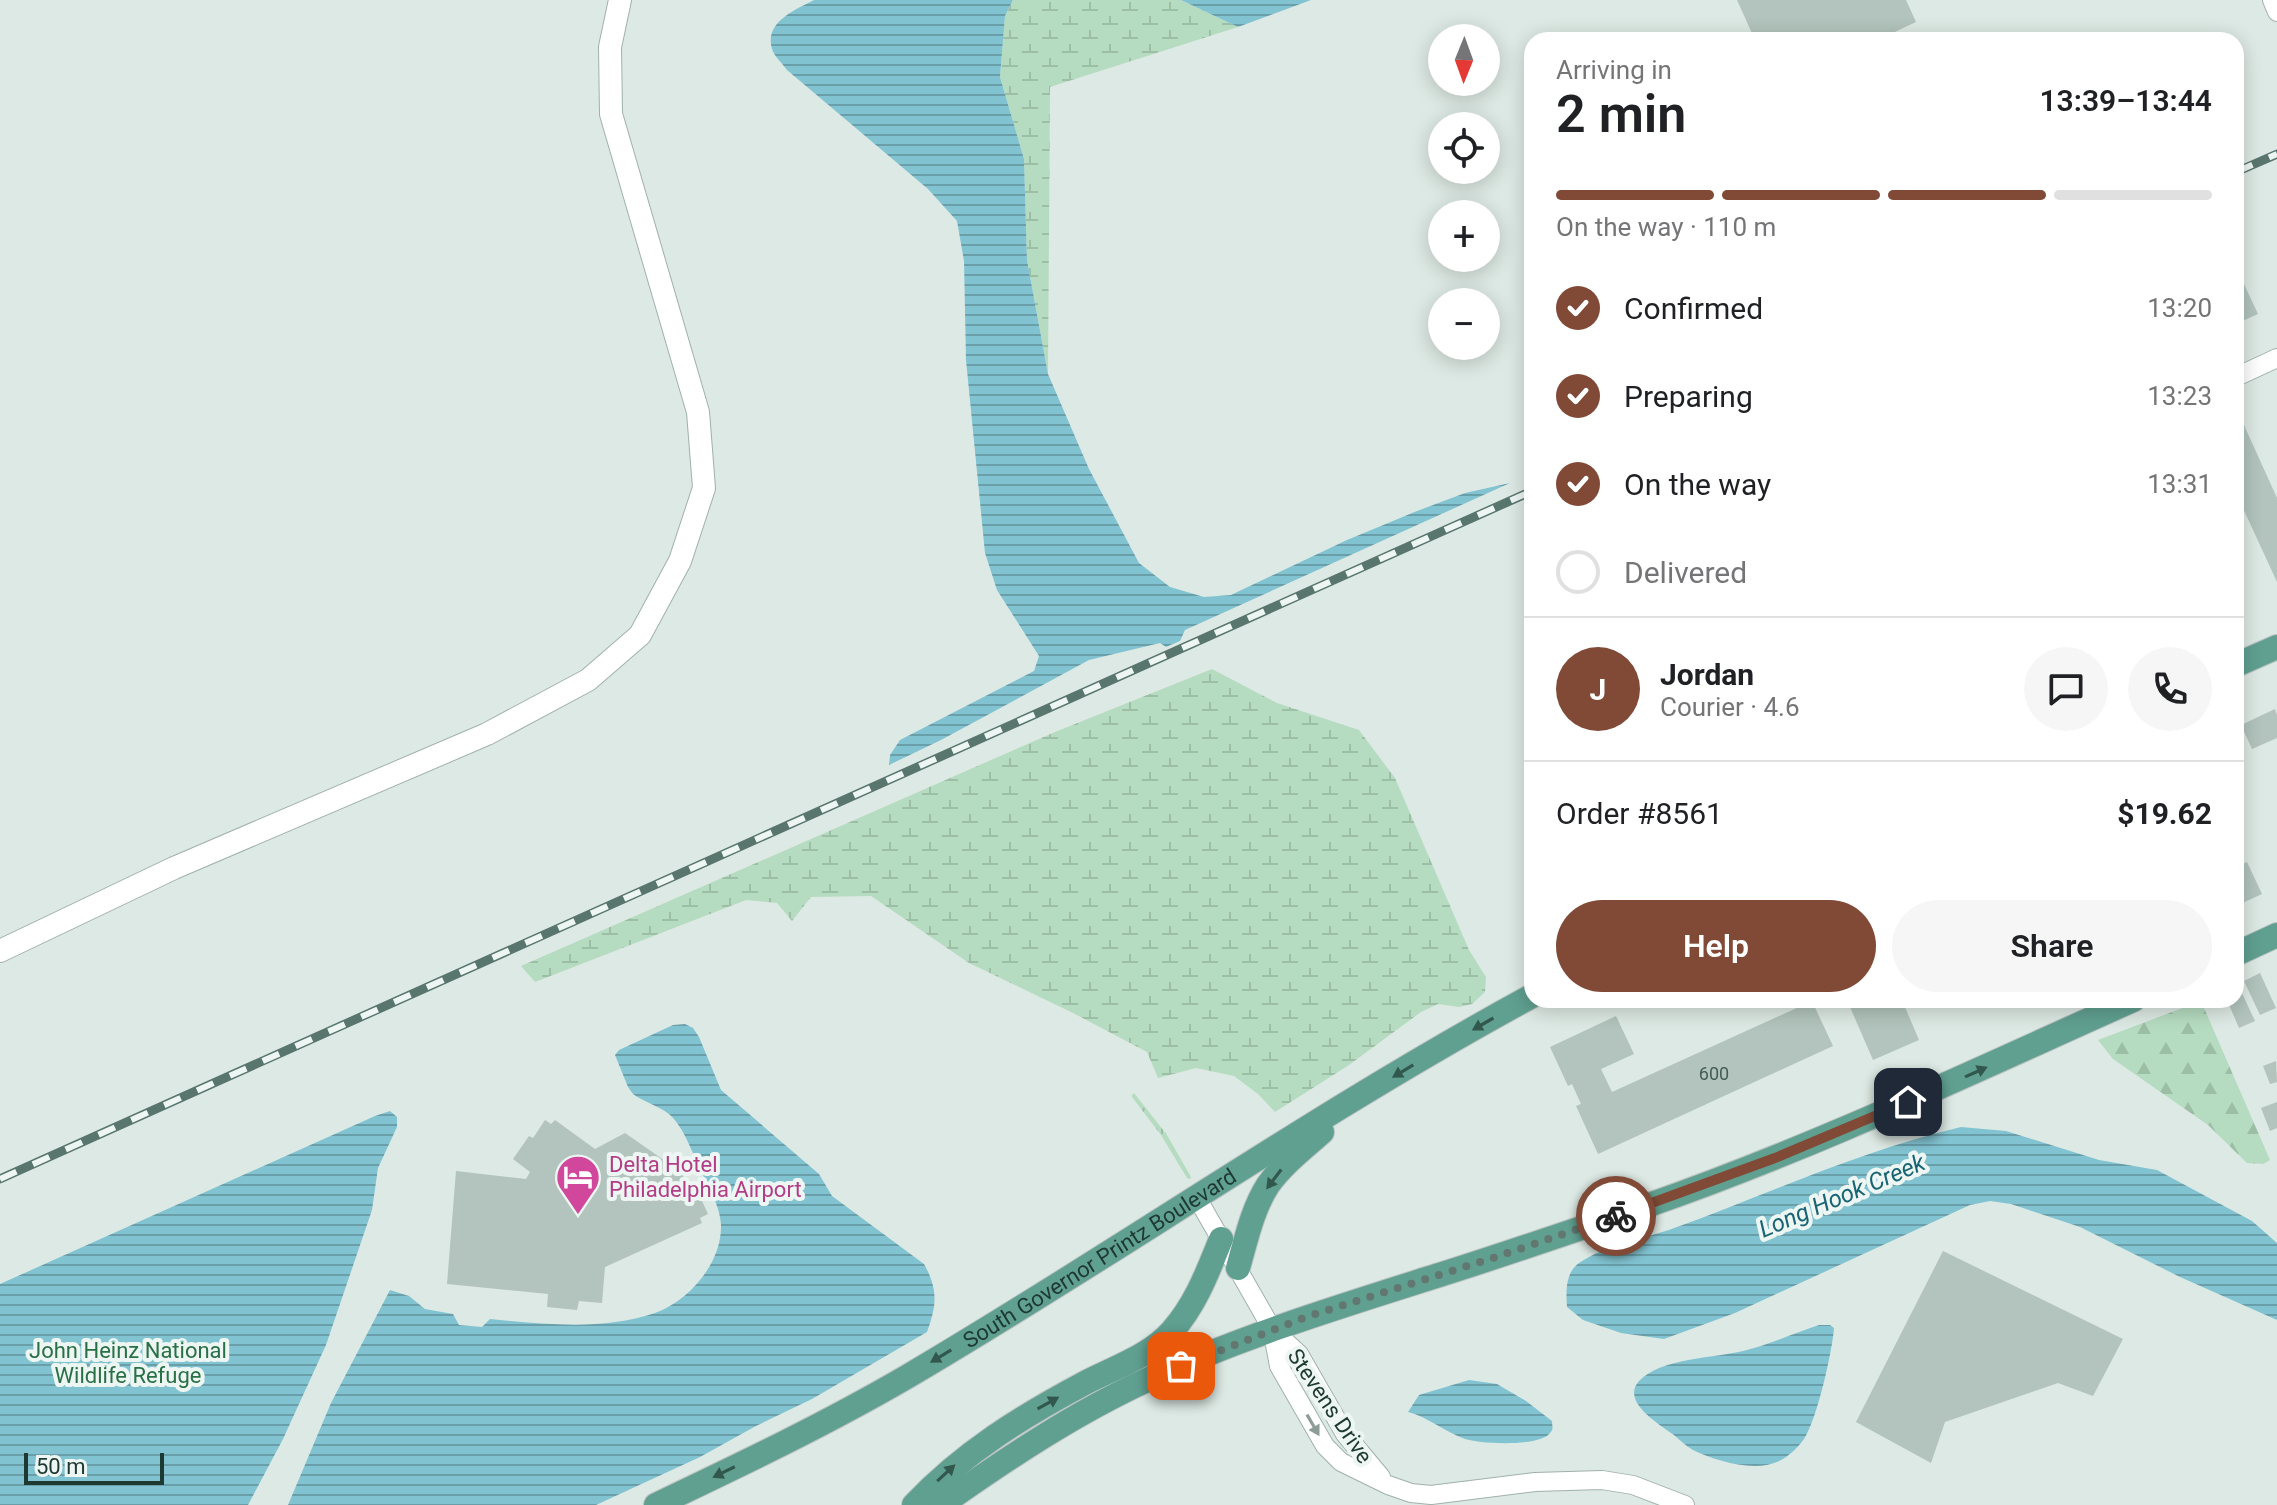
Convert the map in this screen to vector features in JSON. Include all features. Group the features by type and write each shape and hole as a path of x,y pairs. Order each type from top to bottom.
{"main road":[{"path":"2244,661 2277,647"},
{"path":"2244,950 2277,935"},
{"name":"South Governor Printz Boulevard","path":"656,1505 845,1411 907,1376 1196,1196 1524,1001"},
{"path":"941,1505 1016,1454 1149,1379 1272,1329 1496,1257 1717,1180 1936,1090 2101,1008"},
{"path":"1238,1268 1254,1215 1267,1187 1290,1160 1372,1089"},
{"path":"914,1505 958,1462 982,1444 1031,1413 1141,1355 1171,1333 1190,1307 1221,1239"}],"street":[{"path":"0,951 174,868 487,734 588,680 640,635 680,561 704,488 698,412 611,114 610,47 620,0"},
{"path":"2272,0 2277,12"},
{"path":"2244,373 2277,358"},
{"name":"Stevens Drive","path":"1196,1196 1272,1329 1279,1366 1331,1454 1341,1462 1388,1485 1420,1495 1465,1498 1535,1482 1602,1480 1633,1485 1685,1505"}],"green space":[{"path":"1013,0 1181,0 1238,27 1050,87 1048,374 1027,260 1024,159 1000,77 1005,16"},
{"path":"1212,669 1277,703 1359,730 1395,778 1469,950 1486,977 1485,992 1472,1004 1459,1007 1438,1004 1421,1012 1349,1065 1275,1112 1234,1076 1196,1068 1158,1078 1147,1052 969,963 871,896 811,897 792,921 777,903 746,900 535,982 521,966 1055,732"},
{"path":"2183,1008 2204,1008 2270,1160 2263,1164 2247,1163 2208,1125 2113,1059 2098,1040"},
{"path":"1134,1093 1167,1135 1190,1179 1132,1097"}],"water":[{"path":"814,0 1013,0 1005,16 1000,77 1024,159 1027,260 1048,374 1089,469 1139,563 1170,587 1204,597 1231,595 1417,511 1465,493 1510,483 1185,630 1180,641 1166,647 1160,643 1089,660 889,765 890,755 900,740 1034,671 1039,656 997,590 985,553 966,360 964,261 957,221 928,189 787,70 775,54 771,40 777,24"},
{"path":"1181,0 1311,0 1238,27"},
{"path":"685,1024 693,1028 699,1037 721,1090 819,1174 832,1196 924,1264 932,1281 934,1297 927,1332 812,1399 700,1457 596,1505 288,1505 331,1403 390,1290 409,1296 425,1309 453,1314 459,1325 482,1327 490,1319 594,1324 655,1313 680,1300 701,1279 710,1266 720,1239 720,1217 715,1201 678,1124 665,1111 633,1094 615,1055 619,1050 673,1025"},
{"name":"John Heinz National Wildlife Refuge","path":"390,1111 397,1117 397,1127 378,1168 372,1210 326,1345 283,1439 248,1505 0,1505 0,1284"},
{"name":"Long Hook Creek","path":"1961,1127 2006,1131 2099,1160 2157,1170 2252,1221 2277,1243 2277,1320 2180,1277 2080,1227 2011,1204 1990,1201 1970,1205 1735,1313 1664,1339 1621,1333 1583,1320 1567,1307 1571,1272 1591,1256 1889,1147"},
{"path":"1819,1325 1834,1328 1819,1402 1804,1439 1791,1453 1776,1462 1740,1465 1693,1450 1638,1405 1635,1389 1639,1381 1660,1368 1753,1348"},
{"path":"1469,1380 1497,1384 1526,1401 1552,1421 1551,1431 1535,1441 1473,1441 1408,1412 1419,1395"}],"building":[{"path":"1737,0 1906,0 1916,22 1895,32 1751,32"},
{"path":"2244,284 2258,314 2244,320"},
{"path":"2244,425 2277,498 2277,582 2244,510"},
{"path":"2275,709 2277,738 2252,749 2244,724"},
{"path":"2247,862 2262,894 2244,902 2244,863"},
{"path":"2260,973 2276,1008 2260,1015 2244,981"},
{"path":"2244,997 2255,1021 2239,1028 2230,1008 2244,1008"},
{"path":"1797,1008 1815,1008 1833,1046 1598,1154 1576,1106 1581,1104 1572,1084 1568,1086 1550,1047 1616,1016 1634,1054 1601,1069 1612,1092"},
{"path":"1850,1008 1905,1008 1919,1040 1873,1060"},
{"path":"2276,1061 2277,1082 2270,1084 2263,1066"},
{"path":"2277,1102 2277,1128 2270,1131 2261,1108"},
{"name":"Delta Hotel Philadelphia Airport","path":"545,1120 551,1124 555,1120 595,1149 625,1133 681,1172 690,1192 697,1190 708,1214 700,1218 702,1223 605,1267 602,1303 579,1301 577,1310 547,1307 548,1294 447,1284 456,1171 526,1179 530,1172 513,1159"},
{"path":"1943,1251 2123,1339 2093,1396 2058,1383 1945,1422 1931,1463 1856,1422"}],"railway":[{"path":"2244,168 2277,154"},
{"path":"0,1179 1524,495"}],"way so far":[{"path":"1181,1366 1309,1316 1616,1216"}],"place":[{"name":"Delta Hotel Philadelphia Airport","path":"578,1216"}],"route":[{"path":"1616,1216 1775,1158 1908,1102"}]}
